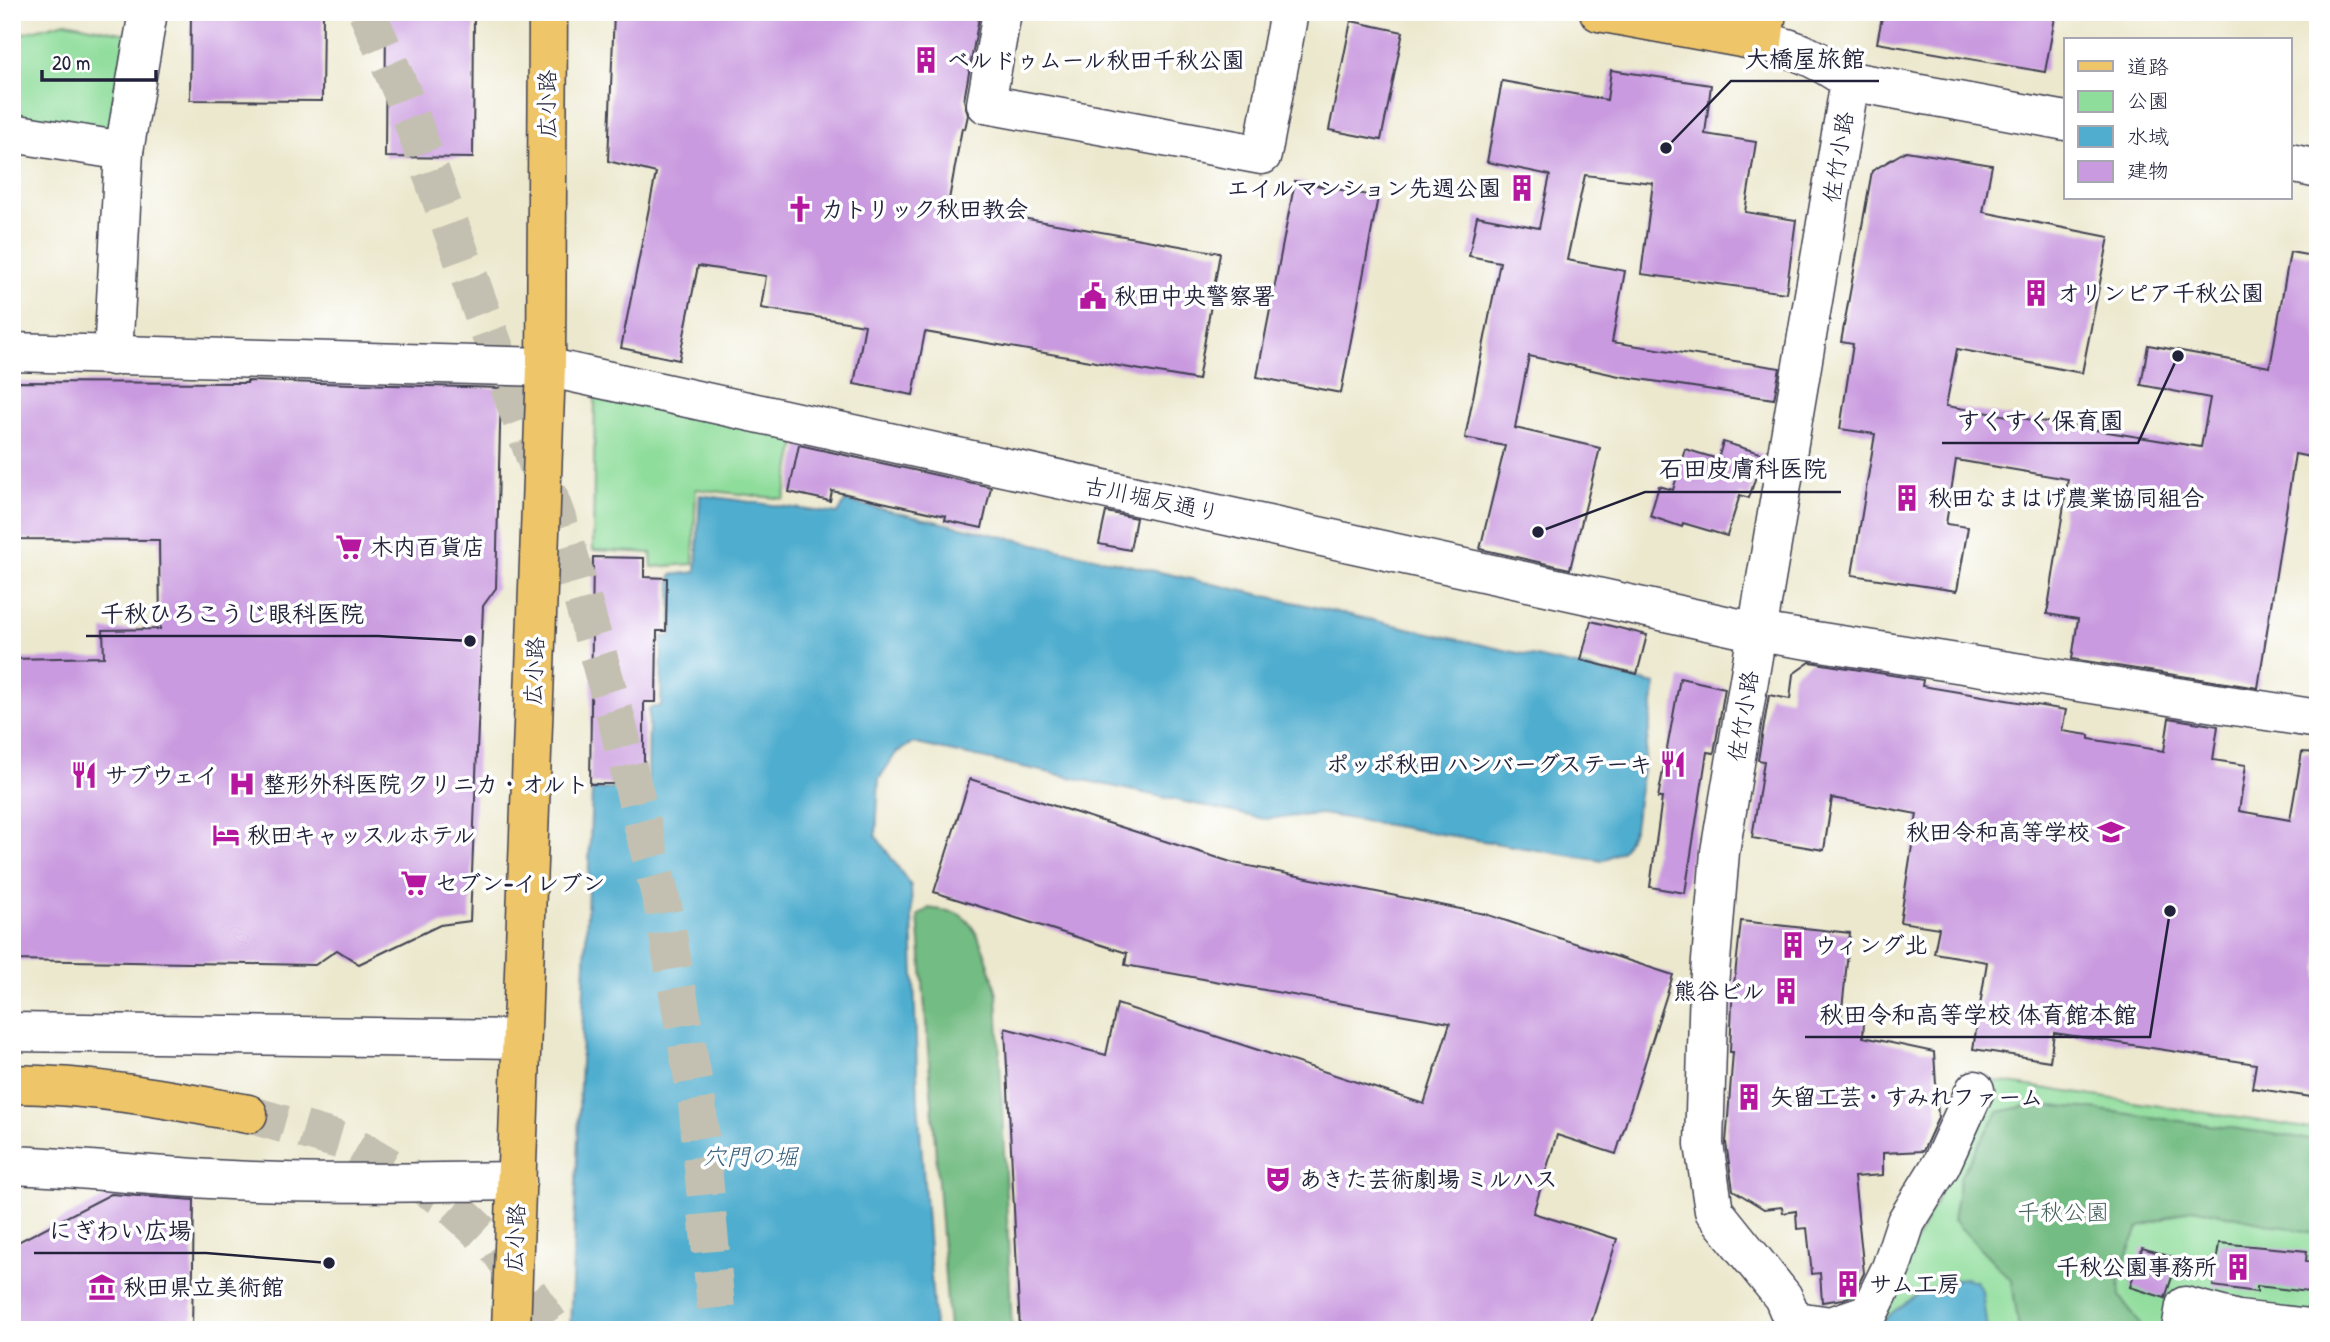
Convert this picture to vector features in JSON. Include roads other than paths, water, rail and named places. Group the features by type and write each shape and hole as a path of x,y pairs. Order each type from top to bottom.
{"main road":[{"name":"広小路","path":"511,1330 546,367 548,12"},
{"path":"1599,12 1765,27"},
{"path":"12,1084 81,1087 160,1097 248,1114"}],"street":[{"path":"113,356 124,151 148,12"},
{"path":"1002,12 986,104 1262,155 1289,12"},
{"path":"1765,27 1850,81 2064,121"},
{"name":"佐竹小路","path":"1796,1325 1783,1297 1714,1211 1704,1144 1709,985 1720,852 1850,81"},
{"path":"12,133 124,151"},
{"path":"2292,163 2318,169"},
{"name":"古川堀反通り","path":"12,352 546,367 1757,632 2318,719"},
{"path":"12,1032 520,1039"},
{"path":"1796,1325 1830,1326 1869,1313 1891,1268 1906,1222 1941,1165 1975,1090"},
{"path":"12,1165 117,1170 227,1180 335,1183 517,1181"},
{"path":"2181,1330 2185,1306 2238,1320 2318,1329"}],"water":[{"path":"2188,12 2318,12 2318,21"},
{"name":"穴門の堀","path":"700,495 838,514 845,501 1656,684 1634,828 1623,850 1602,861 1322,814 1264,819 912,743 896,753 879,779 876,836 911,886 918,1101 935,1330 570,1330 592,790 648,786 649,708 661,706 662,637 672,636 671,575 696,572"},
{"path":"1965,1278 1976,1281 1982,1291 1987,1330 1877,1330 1893,1312 1916,1296 1942,1284"}],"tunnel":[{"path":"367,12 402,93 566,543 616,718 663,907 697,1102 718,1330"},
{"path":"248,1114 349,1143 445,1199 499,1250 554,1330"}],"place":[{"name":"ベルドゥムール秋田千秋公園","path":"926,60"},
{"name":"大橋屋旅館","path":"1666,148"},
{"name":"エイルマンション先週公園","path":"1522,188"},
{"name":"カトリック秋田教会","path":"800,209"},
{"name":"オリンピア千秋公園","path":"2036,293"},
{"name":"秋田中央警察署","path":"1093,296"},
{"name":"すくすく保育園","path":"2178,356"},
{"name":"秋田なまはげ農業協同組合","path":"1907,498"},
{"name":"石田皮膚科医院","path":"1538,532"},
{"name":"木内百貨店","path":"349,547"},
{"name":"千秋ひろこうじ眼科医院","path":"470,641"},
{"name":"ポッポ秋田 ハンバーグステーキ","path":"1673,764"},
{"name":"サブウェイ","path":"84,775"},
{"name":"整形外科医院 クリニカ・オルト","path":"242,784"},
{"name":"秋田令和高等学校","path":"2111,832"},
{"name":"秋田キャッスルホテル","path":"226,835"},
{"name":"セブン-イレブン","path":"414,883"},
{"name":"秋田令和高等学校 体育館本館","path":"2170,911"},
{"name":"ウィング北","path":"1793,945"},
{"name":"熊谷ビル","path":"1786,991"},
{"name":"矢留工芸・すみれファーム","path":"1749,1097"},
{"name":"あきた芸術劇場 ミルハス","path":"1278,1179"},
{"name":"にぎわい広場","path":"329,1263"},
{"name":"千秋公園事務所","path":"2238,1267"},
{"name":"サム工房","path":"1848,1284"},
{"name":"秋田県立美術館","path":"102,1287"}],"park label":[{"name":"千秋公園","path":"2063,1212"}]}
